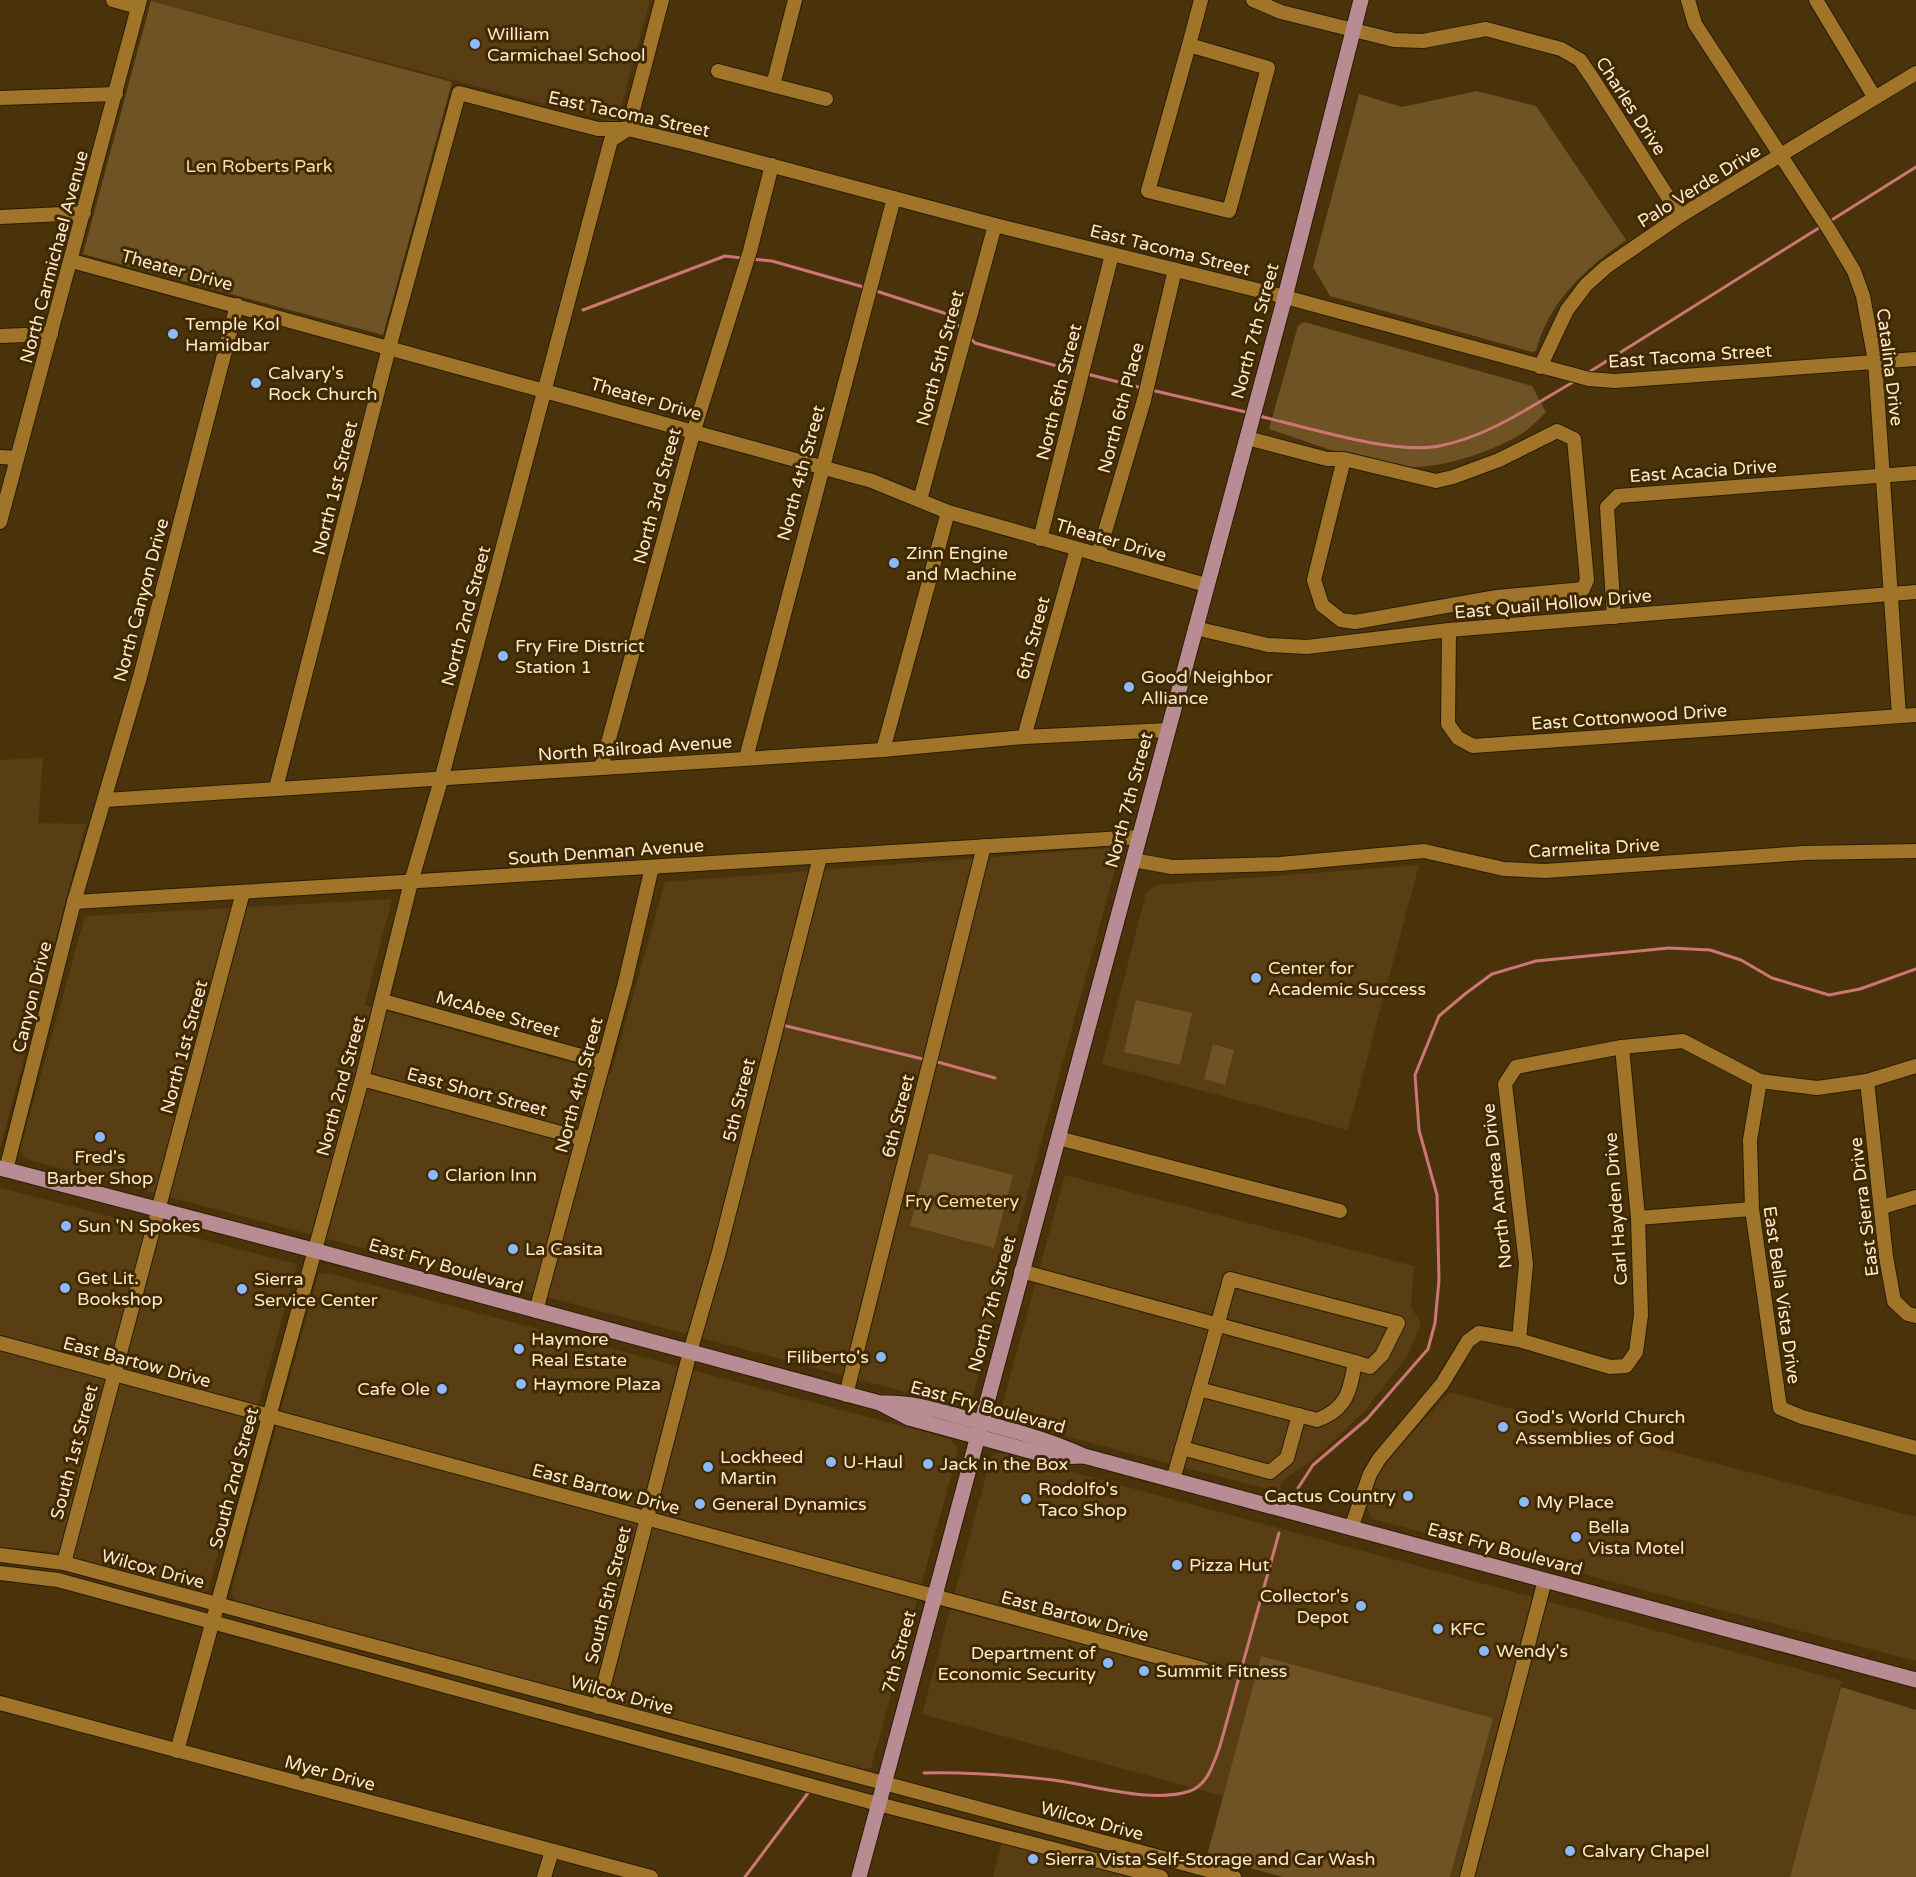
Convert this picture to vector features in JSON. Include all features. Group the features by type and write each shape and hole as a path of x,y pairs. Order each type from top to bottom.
{"main road":[{"name":"North 7th Street","path":"979,1429 1285,297 1361,0"},
{"name":"East Fry Boulevard","path":"3,1169 880,1403 909,1418 979,1429 1052,1457 1084,1456 1916,1680"},
{"name":"7th Street","path":"859,1877 979,1429"}],"street":[{"path":"113,0 139,3"},
{"name":"North 2nd Street","path":"313,1250 362,1079 411,882 441,780 611,140 628,129 662,0"},
{"path":"773,85 795,0"},
{"path":"1189,45 1268,68 1229,212 1148,191 1201,0"},
{"name":"Charles Drive","path":"1253,0 1281,12 1394,40 1423,41 1486,29 1561,49 1580,60 1680,216"},
{"name":"Catalina Drive","path":"1688,0 1695,24 1854,271 1863,296 1875,361 1899,716"},
{"path":"1816,0 1875,98"},
{"name":"North Carmichael Avenue","path":"0,522 72,261 139,3"},
{"path":"718,71 826,99"},
{"name":"Palo Verde Drive","path":"1540,367 1567,310 1586,285 1606,267 1680,216 1916,73"},
{"name":"East Tacoma Street","path":"459,93 598,129 628,129 772,165 995,225 1285,297 1589,379 1616,381 1916,359"},
{"name":"North 1st Street","path":"276,788 389,348 459,93"},
{"path":"0,98 116,94"},
{"name":"North 3rd Street","path":"602,768 694,430 750,251 772,165"},
{"name":"North 4th Street","path":"746,758 821,466 894,198"},
{"path":"0,217 84,213"},
{"name":"North 5th Street","path":"920,500 995,225"},
{"name":"North 6th Street","path":"1040,539 1112,254"},
{"name":"Theater Drive","path":"72,261 821,466 872,481 948,512 1206,585"},
{"name":"North 6th Place","path":"1098,555 1144,400 1175,270"},
{"name":"North Canyon Drive","path":"74,902 105,800 237,305"},
{"path":"0,336 51,334"},
{"path":"1247,438 1327,459 1344,459 1436,481 1499,460 1557,431 1574,439 1587,580 1583,589 1497,597 1355,622 1341,621 1322,605 1314,580 1344,459"},
{"path":"0,457 17,458"},
{"name":"East Acacia Drive","path":"1614,617 1607,507 1618,496 1916,473"},
{"path":"883,750 948,512"},
{"name":"6th Street","path":"1024,737 1077,549"},
{"name":"East Quail Hollow Drive","path":"1195,628 1268,645 1306,647 1449,630 1916,592"},
{"path":"1374,619 1374,640"},
{"name":"East Cottonwood Drive","path":"1449,630 1448,724 1458,738 1473,746 1916,715"},
{"name":"North Railroad Avenue","path":"105,800 883,750 1024,737 1168,730"},
{"name":"South Denman Avenue","path":"74,902 1139,837"},
{"name":"6th Street","path":"846,1395 984,846"},
{"name":"Carmelita Drive","path":"1133,860 1172,867 1280,864 1424,851 1504,869 1545,871 1804,853 1916,851"},
{"name":"5th Street","path":"690,1352 719,1252 820,857"},
{"name":"North 4th Street","path":"536,1311 583,1139 652,867"},
{"name":"North 1st Street","path":"158,1210 243,892"},
{"name":"Canyon Drive","path":"3,1169 74,902"},
{"name":"McAbee Street","path":"382,1001 603,1062"},
{"path":"1622,1047 1683,1041 1760,1081 1817,1088 1867,1081 1916,1066"},
{"name":"North Andrea Drive","path":"1519,1340 1526,1264 1504,1084 1516,1068 1622,1047"},
{"name":"Carl Hayden Drive","path":"1519,1340 1610,1366 1626,1366 1636,1352 1641,1315 1638,1218 1622,1047"},
{"name":"East Short Street","path":"362,1079 583,1139"},
{"name":"East Bella Vista Drive","path":"1760,1081 1750,1140 1752,1209 1780,1408 1802,1417 1916,1448"},
{"name":"East Sierra Drive","path":"1867,1081 1894,1302 1908,1314 1916,1317"},
{"path":"1058,1138 1340,1211"},
{"path":"1882,1207 1916,1197"},
{"path":"1638,1218 1752,1209"},
{"name":"South 1st Street","path":"64,1563 158,1210"},
{"name":"South 2nd Street","path":"177,1751 270,1416 313,1250"},
{"path":"1021,1271 1218,1325 1355,1362 1370,1367 1382,1355 1398,1323 1230,1279 1218,1325 1173,1480"},
{"path":"1351,1528 1370,1474 1378,1459 1442,1384 1468,1341 1479,1333 1519,1340"},
{"name":"East Bartow Drive","path":"0,1343 1203,1669"},
{"name":"South 5th Street","path":"598,1707 690,1352"},
{"path":"1199,1389 1317,1420 1332,1414 1345,1401 1355,1362"},
{"path":"1182,1448 1270,1472 1287,1458 1299,1415"},
{"name":"Wilcox Drive","path":"0,1555 64,1563 1234,1877"},
{"name":"Wilcox Drive","path":"0,1573 58,1580 878,1804 1161,1877"},
{"path":"1467,1877 1545,1580"},
{"name":"Myer Drive","path":"0,1703 651,1877"},
{"path":"544,1877 552,1851"}],"shaded area":[{"name":"William Carmichael School","path":"152,0 650,0 617,123 151,1"},
{"path":"43,758 38,823 86,824 0,1149 0,760"},
{"path":"1121,847 971,1403 962,1407 26,1159 20,1150 85,916 392,899 365,1005 611,1074 665,882"},
{"name":"Center for Academic Success","path":"1419,865 1348,1130 1102,1064 1146,893 1155,885"},
{"path":"1065,1175 1414,1266 1411,1307 1421,1323 1408,1355 1365,1411 1314,1459 1282,1481 1279,1492 1006,1421 1001,1410"},
{"path":"0,1188 297,1264 208,1591 203,1592 52,1552 0,1547"},
{"path":"328,1273 950,1439 958,1451 871,1768 862,1769 236,1601 231,1592 318,1275"},
{"path":"1449,1392 1916,1517 1916,1661 1372,1519 1365,1504 1379,1470"},
{"path":"996,1453 1842,1681 1790,1877 1450,1877 1492,1718 1261,1656 1223,1796 922,1714 991,1457"},
{"name":"Sierra Vista Self-Storage and Car Wash","path":"1002,1841 1135,1877 993,1877"}],"green space":[{"name":"Len Roberts Park","path":"151,1 452,82 383,335 83,254"},
{"path":"1477,91 1536,106 1626,240 1596,263 1570,288 1550,317 1536,351 1532,352 1330,296 1313,267 1359,94 1402,107"},
{"path":"1304,322 1532,386 1546,412 1526,431 1483,452 1449,462 1417,467 1386,465 1369,461 1269,429 1298,326"},
{"path":"1136,1000 1192,1013 1180,1065 1124,1052"},
{"path":"1213,1044 1234,1050 1225,1085 1204,1079"},
{"name":"Fry Cemetery","path":"929,1153 1013,1175 994,1248 910,1226"},
{"path":"1261,1656 1493,1718 1450,1877 1283,1877 1207,1856"},
{"path":"1841,1687 1916,1710 1916,1877 1790,1877"}],"waterway":[{"path":"1830,221 1916,167"},
{"path":"1586,374 1822,226"},
{"path":"583,310 725,256 742,258"},
{"path":"752,259 772,261 867,288"},
{"path":"873,290 944,313 962,329"},
{"path":"968,336 975,343 1078,372"},
{"path":"1087,374 1142,388"},
{"path":"1259,416 1325,433 1398,447 1439,446 1457,442 1492,428 1575,381"},
{"path":"1151,390 1250,413"},
{"path":"1298,1488 1313,1465 1367,1419 1428,1349 1435,1323 1439,1280 1437,1195 1419,1130 1415,1075 1439,1016 1465,994 1492,974 1536,961 1669,948 1710,950 1741,960 1772,978 1829,995 1860,989 1916,969"},
{"path":"782,1025 927,1060"},
{"path":"934,1061 995,1078"},
{"path":"924,1773 972,1773 1037,1778 1140,1795 1175,1794 1196,1788 1210,1772 1220,1746 1279,1533"},
{"path":"745,1877 808,1793"}],"place":[{"name":"William Carmichael School","path":"475,44"},
{"name":"Temple Kol Hamidbar","path":"173,334"},
{"name":"Calvary's Rock Church","path":"256,383"},
{"name":"Zinn Engine and Machine","path":"894,563"},
{"name":"Fry Fire District Station 1","path":"503,656"},
{"name":"Good Neighbor Alliance","path":"1129,687"},
{"name":"Center for Academic Success","path":"1256,978"},
{"name":"Fred's Barber Shop","path":"100,1137"},
{"name":"Clarion Inn","path":"433,1175"},
{"name":"Sun 'N Spokes","path":"66,1226"},
{"name":"La Casita","path":"513,1249"},
{"name":"Get Lit. Bookshop","path":"65,1288"},
{"name":"Sierra Service Center","path":"242,1289"},
{"name":"Haymore Real Estate","path":"519,1349"},
{"name":"Filiberto's","path":"881,1357"},
{"name":"Haymore Plaza","path":"521,1384"},
{"name":"Cafe Ole","path":"442,1389"},
{"name":"God's World Church Assemblies of God","path":"1503,1427"},
{"name":"U-Haul","path":"831,1462"},
{"name":"Jack in the Box","path":"928,1464"},
{"name":"Lockheed Martin","path":"708,1467"},
{"name":"Cactus Country","path":"1408,1496"},
{"name":"Rodolfo's Taco Shop","path":"1026,1499"},
{"name":"My Place","path":"1524,1502"},
{"name":"General Dynamics","path":"700,1504"},
{"name":"Bella Vista Motel","path":"1576,1537"},
{"name":"Pizza Hut","path":"1177,1565"},
{"name":"Collector's Depot","path":"1361,1606"},
{"name":"KFC","path":"1438,1629"},
{"name":"Wendy's","path":"1484,1651"},
{"name":"Department of Economic Security","path":"1108,1663"},
{"name":"Summit Fitness","path":"1144,1671"},
{"name":"Calvary Chapel","path":"1570,1851"},
{"name":"Sierra Vista Self-Storage and Car Wash","path":"1033,1859"}]}
